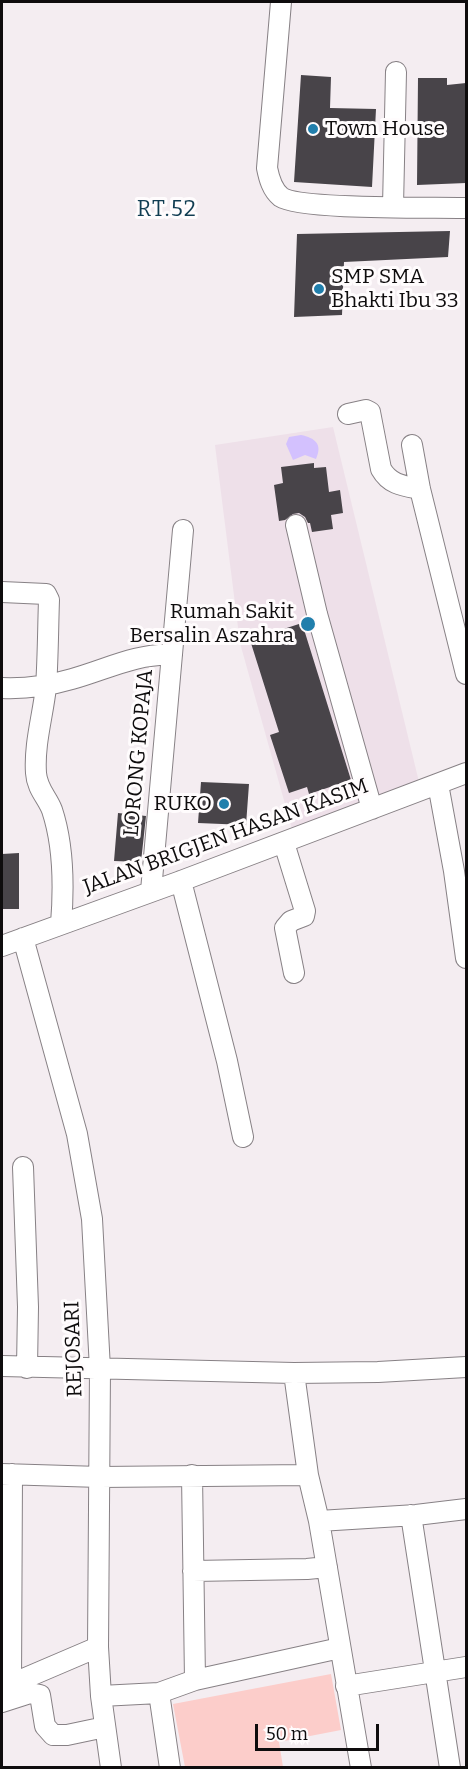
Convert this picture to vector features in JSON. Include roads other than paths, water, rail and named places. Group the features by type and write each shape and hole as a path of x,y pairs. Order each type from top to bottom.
{"street":[{"path":"281,2 267,168 276,192 292,201 320,205 466,208"},
{"path":"393,206 396,72"},
{"path":"348,414 366,410 370,412 381,469 385,476 396,484 420,489"},
{"path":"412,446 420,489 466,674"},
{"path":"296,525 323,638 372,809"},
{"name":"LORONG KOPAJA","path":"151,891 183,530"},
{"path":"2,592 42,594 48,597 46,686 37,743 36,775 40,791 52,810 60,847 61,924"},
{"name":"LORONG KOPAJA","path":"2,688 24,689 46,686 148,655 172,655"},
{"name":"JALAN BRIGJEN HASAN KASIM","path":"2,946 284,843 466,773"},
{"path":"438,784 454,871 466,958"},
{"path":"284,843 305,911 303,916 291,921 285,928 294,973"},
{"path":"181,881 227,1061 243,1137"},
{"name":"REJOSARI","path":"23,938 83,1161 92,1219 100,1369 98,1647 100,1696 111,1767"},
{"path":"23,1167 28,1306 27,1368"},
{"path":"2,1366 294,1373 378,1372 466,1367"},
{"path":"294,1373 308,1475 319,1521 361,1767"},
{"path":"98,1647 6,1686 7,1474 100,1477 308,1475"},
{"path":"192,1475 195,1680"},
{"path":"319,1521 466,1509"},
{"path":"411,1515 450,1767"},
{"path":"193,1571 327,1567"},
{"path":"100,1696 159,1693 195,1680 340,1648"},
{"path":"346,1686 466,1667"},
{"path":"2,1702 30,1693 40,1695 45,1726 53,1735 68,1735 105,1727"},
{"path":"159,1693 170,1767"}],"place":[{"name":"Town House","path":"313,129"},
{"name":"SMP SMA Bhakti Ibu 33","path":"319,289"},
{"name":"Rumah Sakit Bersalin Aszahra","path":"308,624"},
{"name":"RUKO","path":"224,804"}],"district":[{"name":"RT.52","path":"167,210"}]}
